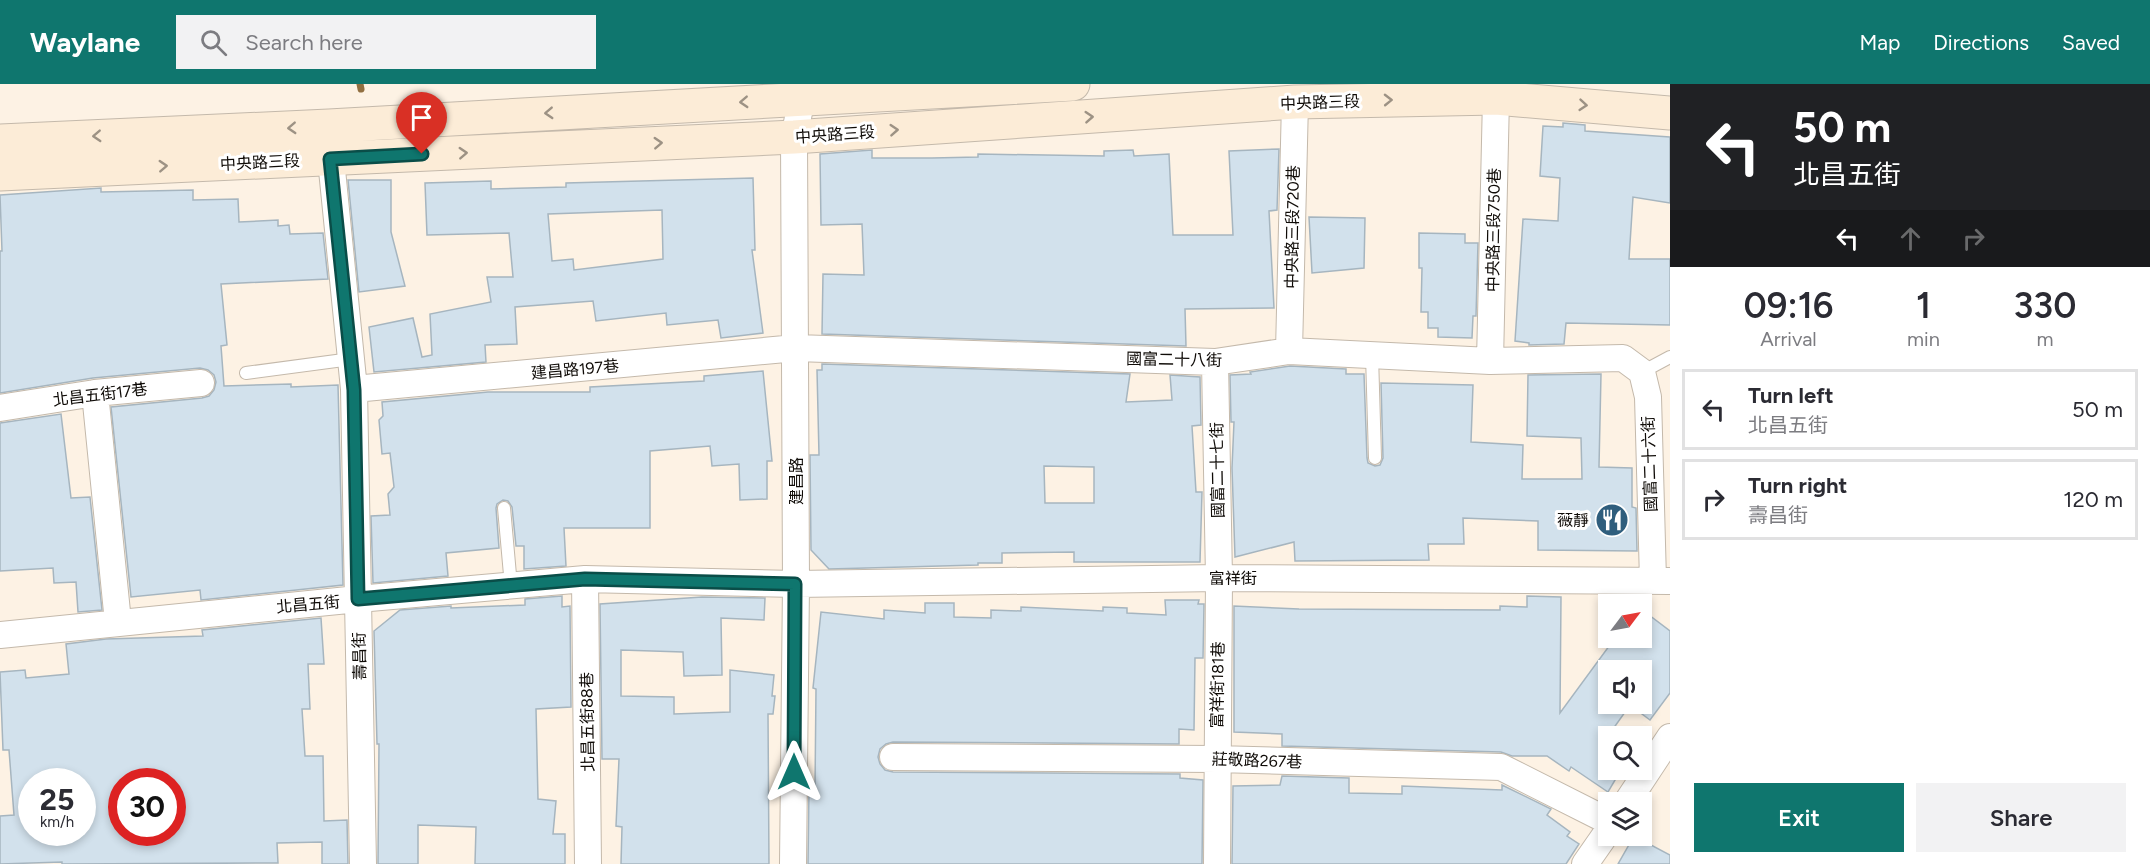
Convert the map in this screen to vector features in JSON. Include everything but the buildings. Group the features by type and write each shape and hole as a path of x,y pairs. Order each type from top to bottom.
{"street":[{"name":"中央路三段","path":"0,141 328,126 802,91 1073,84"},
{"name":"建昌路","path":"793,864 796,348 794,137 802,91"},
{"name":"中央路三段","path":"0,174 794,137 1295,102 1496,98 1670,112"},
{"name":"中央路三段750巷","path":"1490,361 1496,98"},
{"name":"中央路三段720巷","path":"1289,351 1295,102"},
{"name":"壽昌街","path":"328,126 354,390 363,864"},
{"name":"國富二十八街","path":"796,348 1215,362 1289,351 1632,365"},
{"name":"建昌路197巷","path":"354,390 796,348"},
{"name":"國富二十七街","path":"1215,362 1219,578"},
{"name":"國富二十六街","path":"1632,365 1648,398 1661,581"},
{"name":"北昌五街17巷","path":"0,408 95,393 201,383"},
{"path":"95,393 118,622"},
{"name":"富祥街","path":"795,584 1219,578 1661,581"},
{"name":"富祥街181巷","path":"1217,864 1219,578"},
{"name":"北昌五街","path":"0,635 585,579 795,584"},
{"name":"北昌五街88巷","path":"585,579 588,864"},
{"path":"1634,792 1670,737"},
{"name":"莊敬路267巷","path":"893,757 1216,759 1501,767 1598,816"},
{"path":"1585,864 1598,845"}],"lane":[{"path":"1372,355 1375,458"},
{"path":"1632,365 1670,357"},
{"path":"246,373 351,359"},
{"path":"504,508 511,586"}],"waterway":[{"path":"360,84 361,89"}],"place":[{"name":"薇靜","path":"1612,520"}],"route":[{"path":"422,154 330,159 354,390 358,599 585,579 795,584 794,772"}]}
